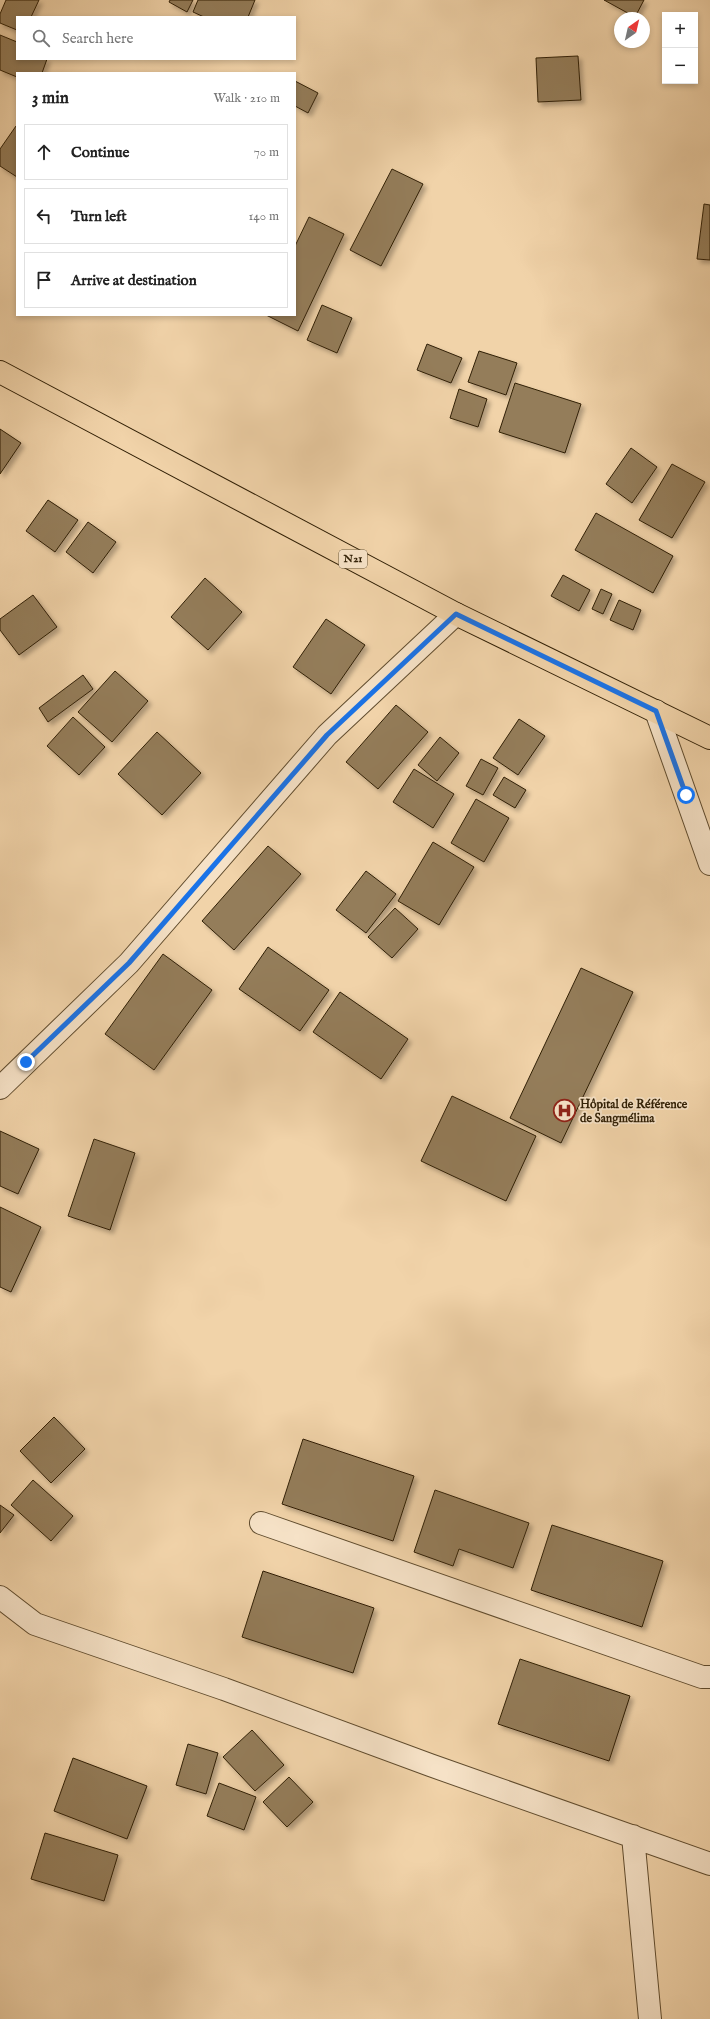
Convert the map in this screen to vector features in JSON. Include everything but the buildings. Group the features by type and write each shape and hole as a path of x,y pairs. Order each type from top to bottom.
{"main road":[{"name":"N21","path":"0,372 456,614 710,738"}],"street":[{"path":"0,1088 129,963 327,735 456,614"},
{"path":"656,711 710,864"},
{"path":"261,1523 702,1677 710,1677"},
{"path":"0,1597 35,1624 224,1689 430,1765 710,1864"},
{"path":"633,1836 650,2019"}],"place":[{"name":"Hôpital de Référence de Sangmélima","path":"564,1111"}],"route":[{"path":"26,1062 129,963 327,735 456,614 656,711 686,795"}]}
